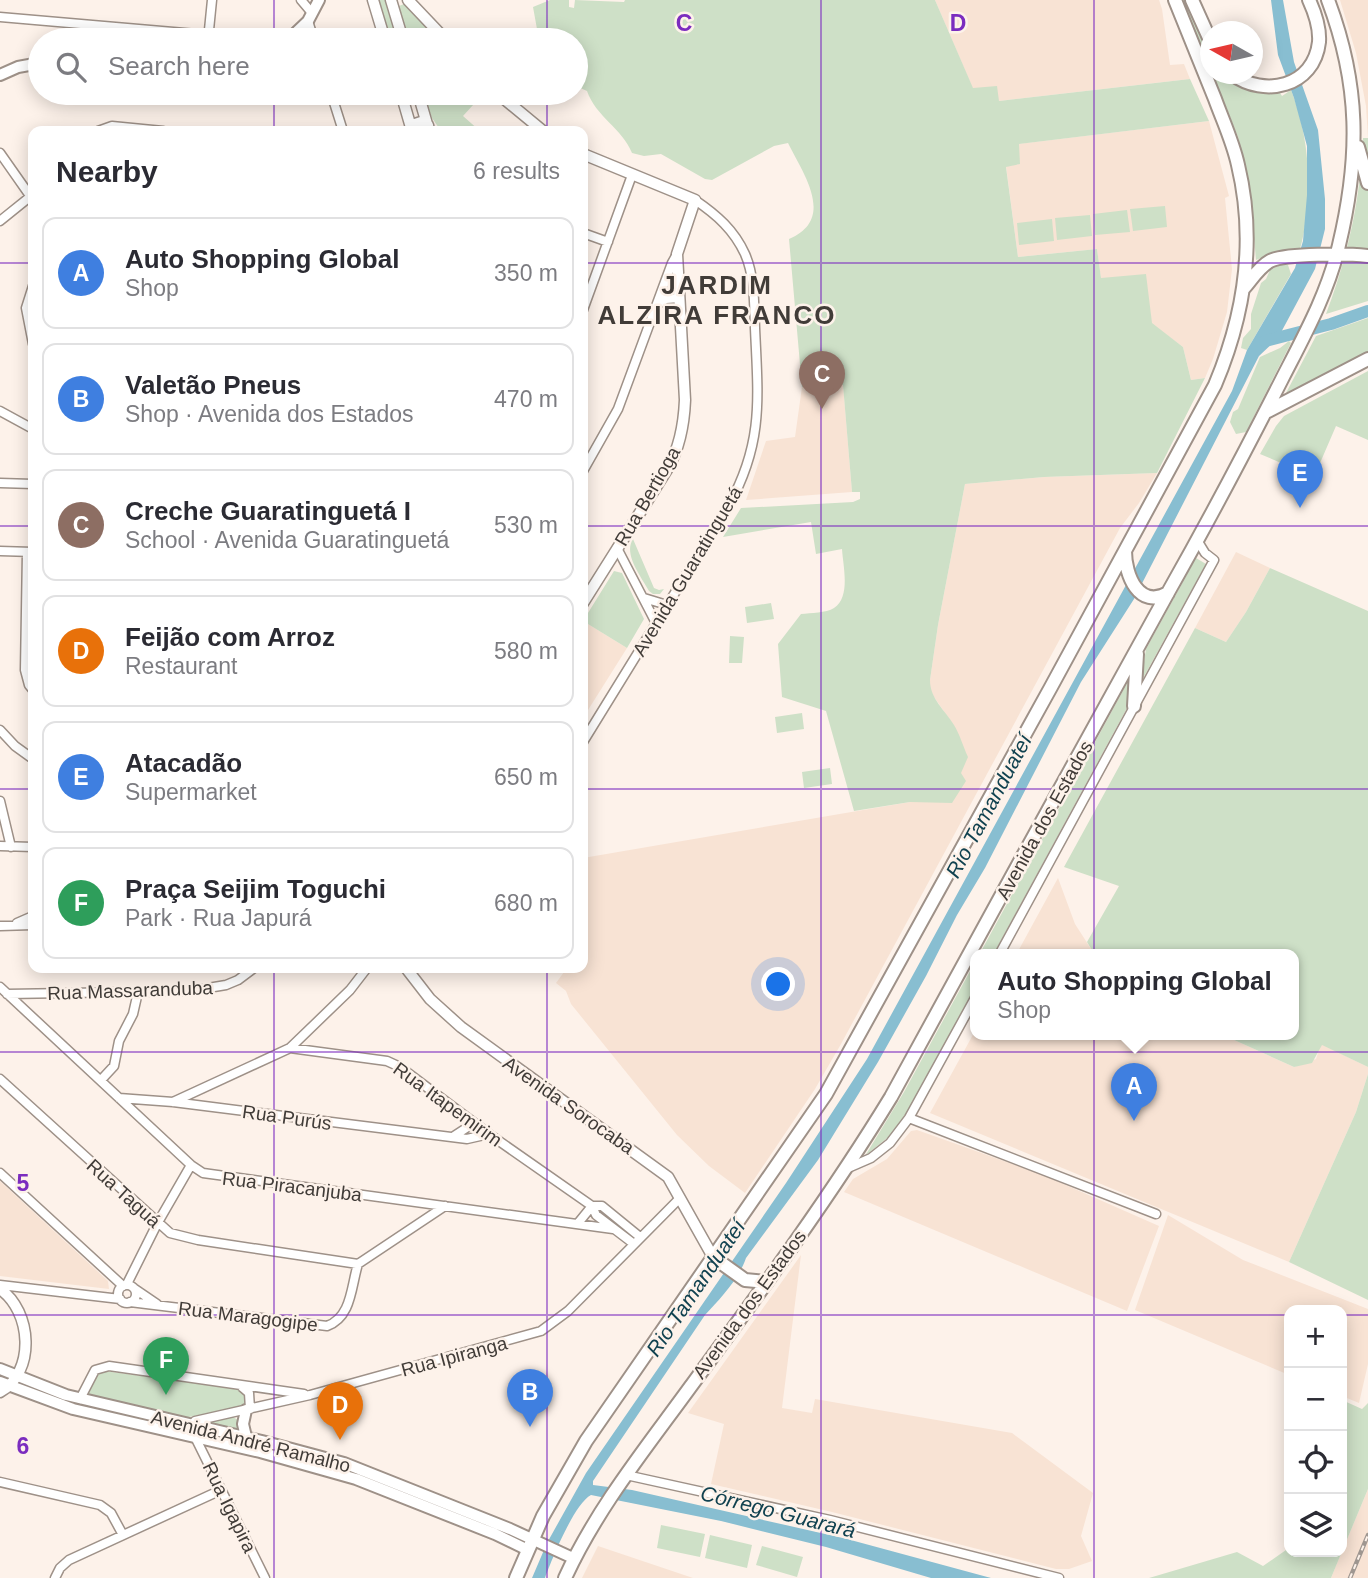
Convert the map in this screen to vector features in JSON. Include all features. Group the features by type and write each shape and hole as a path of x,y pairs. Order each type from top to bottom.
{"highway":[{"path":"516,1578 586,1441 718,1261 826,1094 1125,551 1215,385 1228,354 1244,289 1247,233 1238,164 1228,131 1175,0"},
{"path":"1192,0 1201,21"},
{"path":"1250,84 1276,88 1293,80 1310,66 1316,56 1319,34 1309,0"},
{"name":"Avenida dos Estados","path":"973,949 1138,650 1314,317 1337,254 1351,178 1355,130 1346,56 1328,0"},
{"path":"1355,130 1368,183"},
{"path":"1244,289 1258,270 1270,261 1287,257 1337,254 1368,256"},
{"path":"1266,412 1368,359"},
{"path":"1125,551 1127,567 1143,595 1147,598 1159,598 1168,593"},
{"path":"1133,706 1138,650"},
{"name":"Avenida dos Estados","path":"565,1578 569,1556 767,1282 845,1169 891,1097 970,954"},
{"path":"718,1261 745,1280 767,1282"}],"main road":[{"path":"299,28 310,17 319,0"},
{"path":"1,76 28,65"},
{"name":"Avenida André Ramalho","path":"6,1377 80,1399 192,1425 246,1443"},
{"name":"Avenida André Ramalho","path":"6,1377 61,1405 195,1437 246,1443 344,1463 534,1544 569,1556"},
{"path":"246,1443 243,1424 248,1410"}],"street":[{"path":"209,28 212,0"},
{"path":"301,0 310,17 312,28"},
{"path":"373,0 381,28"},
{"path":"391,0 399,28"},
{"path":"413,2 436,28"},
{"path":"0,18 119,28"},
{"path":"335,105 341,126"},
{"path":"404,105 411,126"},
{"path":"422,105 428,126"},
{"path":"512,105 537,126"},
{"path":"0,153 28,192"},
{"name":"Avenida Guaratinguetá","path":"588,156 695,200 724,223 736,237 748,264 752,285 758,416 751,456 742,481 588,735"},
{"path":"588,296 632,175"},
{"name":"Rua Bertioga","path":"588,595 674,458 678,447 685,400 677,254 695,200"},
{"path":"0,221 28,201"},
{"path":"588,235 608,242"},
{"path":"588,462 618,409 677,254"},
{"path":"657,305 666,299 678,298"},
{"path":"0,411 28,426"},
{"path":"0,484 28,484"},
{"path":"1002,949 1214,560 1205,553 1197,540"},
{"path":"617,548 656,623"},
{"path":"0,551 28,552"},
{"path":"644,598 667,606"},
{"path":"28,644 25,670 28,681"},
{"path":"1,734 28,755"},
{"path":"0,801 12,847"},
{"path":"0,846 28,847"},
{"path":"11,926 28,918"},
{"path":"0,926 28,925"},
{"name":"Rua Massaranduba","path":"4,994 214,988 238,980 247,973"},
{"path":"173,1102 290,1048 350,990 363,973"},
{"name":"Avenida Sorocaba","path":"412,973 430,999 461,1027 668,1177 718,1261"},
{"name":"Rua Piracanjuba","path":"0,987 4,994 191,1165 210,1175 613,1229"},
{"path":"101,1080 114,1066 119,1041 133,1014 138,992"},
{"path":"845,1169 883,1150 909,1118 970,1007"},
{"name":"Rua Itapemirim","path":"290,1048 381,1059 394,1063 592,1206 596,1215 613,1229 637,1240"},
{"name":"Rua Taguá","path":"0,1079 170,1233 358,1264"},
{"name":"Rua Purús","path":"119,1098 173,1102 467,1139 489,1134"},
{"path":"909,1118 1156,1214"},
{"path":"454,1136 474,1123"},
{"path":"0,1287 106,1298 125,1290 157,1224 191,1165"},
{"name":"Rua Maragogipe","path":"0,1173 125,1290 159,1306"},
{"name":"Rua Ipiranga","path":"192,1425 202,1419 310,1395 513,1340 549,1327 680,1198"},
{"path":"358,1264 445,1206"},
{"path":"579,1223 592,1206"},
{"name":"Rua Itapemirim","path":"592,1206 602,1206 637,1240"},
{"name":"Rua Maragogipe","path":"125,1290 130,1302 327,1326 338,1321 347,1308 358,1264"},
{"path":"0,1287 15,1303 24,1328 24,1357 6,1377 0,1392"},
{"path":"15,1303 32,1289"},
{"path":"125,1290 135,1298 130,1302"},
{"path":"80,1399 95,1370 109,1366 310,1395"},
{"path":"240,1386 249,1394 248,1410"},
{"path":"192,1425 195,1437"},
{"name":"Rua Igapira","path":"195,1437 265,1578"},
{"path":"623,1478 830,1520 1059,1578"},
{"path":"0,1482 100,1505 111,1513 122,1535"},
{"path":"55,1578 60,1568 69,1560 221,1490"}],"shaded area":[{"path":"935,0 1159,0 1170,65 1184,64 1190,79 999,101 973,89"},
{"path":"1340,0 1368,0 1368,138 1366,106 1356,53"},
{"path":"1209,121 1229,196 1225,198 1232,269 1227,312 1213,359 1205,378 1191,380 1183,347 1101,279 1097,249 1018,257 1006,166 1019,164 1018,144"},
{"path":"843,384 852,492 746,500 766,441 795,437 802,387"},
{"path":"1157,473 1120,528 841,1044 815,1089 745,1193 709,1166 677,1135 571,1004 566,991 556,983 563,973 588,973 588,857 910,802 952,802 961,773 954,726 934,697 930,680 965,484 1044,477"},
{"path":"1236,552 1270,568 1226,642 1195,628"},
{"path":"588,624 627,648 588,710"},
{"path":"1058,878 1075,924 1091,949 1019,949"},
{"path":"970,1040 1234,1040 1294,1067 1316,1059 1321,1044 1368,1067 1356,1112 1289,1262 930,1113"},
{"path":"917,1130 1043,1175 1159,1226 1127,1311 844,1192 853,1179 887,1159 911,1131"},
{"path":"0,1181 108,1281 109,1289 0,1276"},
{"path":"1168,1215 1243,1260 1368,1309 1368,1364 1359,1403 1347,1398 1347,1305 1284,1305 1284,1373 1135,1310"},
{"path":"801,1255 782,1408 812,1413 815,1399 1012,1433 1093,1493 1081,1536 1092,1561 1069,1569 1056,1569 711,1484 724,1424 688,1413"},
{"path":"1368,1489 1368,1578 1331,1578 1340,1557 1347,1557 1347,1540"},
{"path":"598,1546 693,1578 582,1578"}],"green space":[{"path":"377,0 386,0 394,28 385,28"},
{"path":"550,0 569,0 569,7 574,8 575,0 935,0 973,88 997,86 999,101 1190,79 1209,121 1019,144 1020,164 1006,167 1018,257 1097,249 1101,278 1146,274 1152,323 1183,347 1191,380 1205,378 1157,473 1044,477 965,484 930,680 935,699 954,725 968,757 961,773 966,781 952,803 910,802 854,811 826,711 782,697 778,644 801,614 827,611 839,603 843,597 845,581 842,549 816,554 811,522 723,537 741,508 853,502 860,499 860,492 852,492 843,385 802,387 789,239 803,230 811,220 814,208 802,169 788,143 774,146 712,180 705,179 661,154 644,156 632,153 622,136 596,108 588,93 588,28 537,28 533,7"},
{"path":"1183,0 1187,0 1200,28 1200,43"},
{"path":"404,4 427,28 403,28 399,6"},
{"path":"1217,84 1236,84 1257,93 1280,93 1282,96 1291,90 1302,128 1308,169 1307,210 1300,249 1278,251 1256,260 1249,182 1238,137"},
{"path":"427,105 473,105 463,116 474,126 438,126"},
{"path":"1363,138 1368,138 1368,301 1326,314 1352,228"},
{"path":"1165,206 1167,227 1133,231 1130,209"},
{"path":"1127,210 1130,232 1095,235 1093,214"},
{"path":"1090,215 1092,236 1057,240 1055,218"},
{"path":"1052,219 1054,241 1019,245 1017,223"},
{"path":"1280,265 1288,265 1291,274 1247,350 1241,348 1243,338 1251,329 1251,314 1261,283 1270,270"},
{"path":"1368,318 1368,353 1286,393 1316,336"},
{"path":"1289,341 1291,343 1246,432 1236,434 1230,422 1233,412 1238,409 1260,357"},
{"path":"1368,371 1368,440 1336,426 1314,477 1260,454 1284,416"},
{"path":"633,539 654,588 664,589 660,594 649,591 634,565 630,551"},
{"path":"1196,558 1206,564 1141,682 1146,649"},
{"path":"1270,568 1368,611 1368,1067 1322,1045 1312,1063 1294,1067 1234,1040 1299,1040 1299,949 1091,949 1087,942 1119,886 1064,867 1195,628 1226,642"},
{"path":"614,571 622,573 644,619 627,648 588,624 588,613"},
{"path":"771,603 774,619 747,623 745,607"},
{"path":"730,636 744,637 742,663 729,663"},
{"path":"1131,676 1130,700 1126,710 996,949 982,949"},
{"path":"802,713 804,729 777,733 775,717"},
{"path":"830,768 832,784 804,788 802,772"},
{"path":"970,971 970,997 907,1112 892,1134 865,1156 904,1092"},
{"path":"1368,1074 1368,1300 1289,1262 1356,1112"},
{"path":"99,1372 240,1389 246,1399 240,1408 183,1418 89,1396 88,1390"},
{"path":"1347,1402 1362,1409 1368,1403 1368,1489 1347,1540"},
{"path":"233,1417 238,1420 237,1430 203,1423"},
{"path":"661,1525 705,1534 700,1557 657,1548"},
{"path":"710,1535 752,1545 747,1568 705,1558"},
{"path":"762,1546 803,1557 797,1577 756,1565"},
{"path":"1284,1551 1284,1557 1340,1557 1331,1578 1149,1578 1237,1552 1263,1566"}],"water":[{"path":"1271,0 1283,0 1294,62 1318,130 1325,199 1325,229 1315,269 1278,338 1259,356 1134,599 1081,682 985,868 878,1062 818,1160 746,1258 734,1281 705,1315 593,1481 593,1485 632,1490 847,1539 991,1578 931,1578 826,1547 721,1521 591,1495 584,1500 571,1520 545,1578 532,1578 547,1543 586,1473 786,1183 867,1059 1232,391 1247,350 1295,268 1303,241 1307,146 1294,98 1278,55"}],"waterway":[{"path":"1265,341 1331,324 1368,311"}],"railway":[{"path":"1350,1578 1368,1535"}],"place":[{"name":"Creche Guaratinguetá I","path":"822,409"},
{"name":"Atacadão","path":"1300,508"},
{"name":"Auto Shopping Global","path":"1134,1121"},
{"name":"Praça Seijim Toguchi","path":"166,1395"},
{"name":"Valetão Pneus","path":"530,1427"},
{"name":"Feijão com Arroz","path":"340,1440"}],"district":[{"name":"JARDIM ALZIRA FRANCO","path":"717,300"}],"water label":[{"name":"Rio Tamanduateí","path":"989,806"},
{"name":"Rio Tamanduateí","path":"696,1288"},
{"name":"Córrego Guarará","path":"778,1512"}]}
